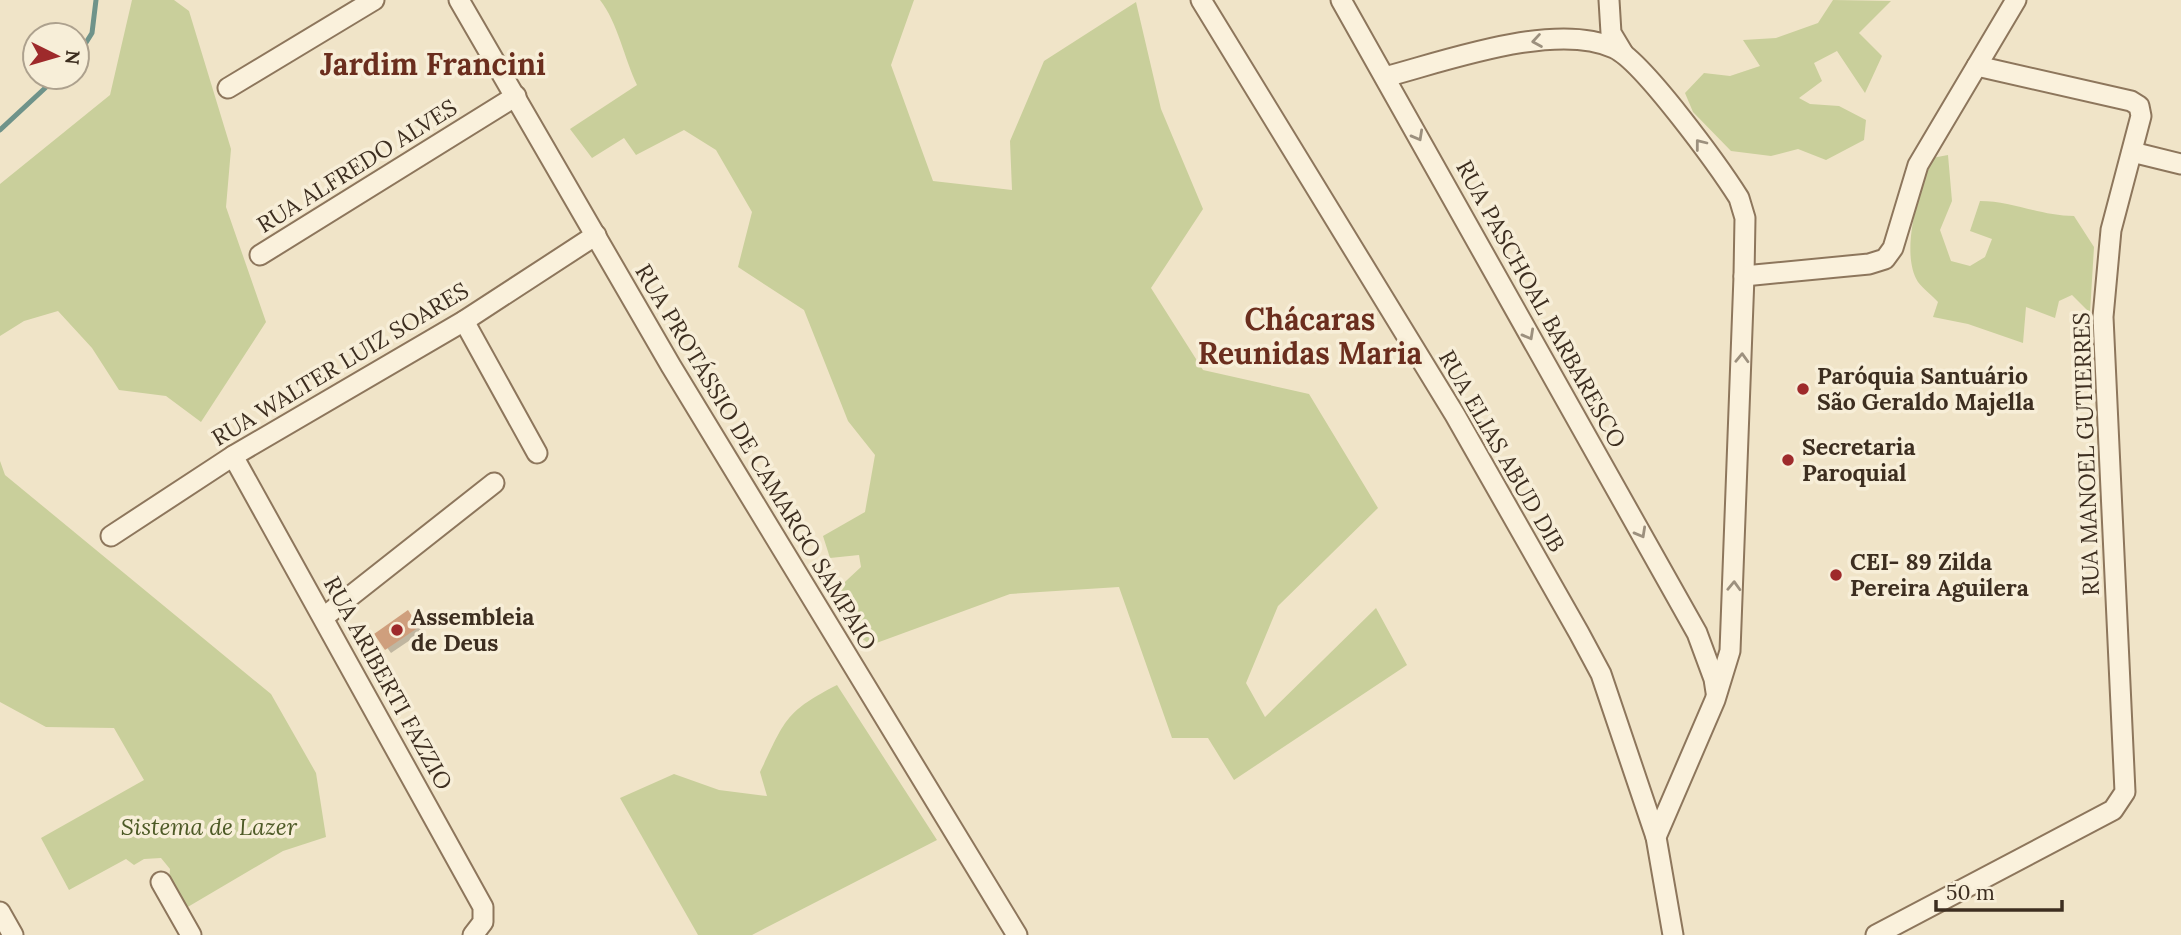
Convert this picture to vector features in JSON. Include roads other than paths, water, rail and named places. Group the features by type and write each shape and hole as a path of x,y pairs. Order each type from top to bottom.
{"street":[{"path":"228,88 374,0"},
{"name":"RUA PROTÁSSIO DE CAMARGO SAMPAIO","path":"459,0 738,479 1017,935"},
{"name":"RUA ELIAS ABUD DIB","path":"1201,0 1455,415 1601,674 1656,837 1673,935"},
{"name":"RUA PASCHOAL BARBARESCO","path":"1341,0 1697,633 1714,679 1715,700"},
{"path":"1744,276 1869,264 1885,259 1893,248 1918,165 2016,0"},
{"path":"1609,2 1611,33 1623,53 1642,70 1739,198 1745,218 1732,633 1715,700 1656,837"},
{"path":"1598,43 1609,2"},
{"path":"1385,77 1536,40 1598,43 1623,53"},
{"name":"RUA MANOEL GUTIERRES","path":"1876,935 2113,810 2125,792 2103,317 2111,230 2141,116 2138,106 2131,101 1977,66"},
{"name":"RUA ALFREDO ALVES","path":"260,255 516,96"},
{"path":"2132,152 2181,164"},
{"name":"RUA WALTER LUIZ SOARES","path":"111,536 233,456 464,321 596,235"},
{"path":"464,321 537,453"},
{"name":"RUA ARIBERTI FAZZIO","path":"233,456 483,907 483,922 474,935"},
{"path":"324,617 494,483"},
{"path":"1697,633 1714,639 1732,633"},
{"path":"162,882 191,935"}],"waterway":[{"path":"91,35 96,0"},
{"path":"0,130 42,91"}],"place":[{"name":"Paróquia Santuário São Geraldo Majella","path":"1803,389"},
{"name":"Secretaria Paroquial","path":"1788,460"},
{"name":"CEI- 89 Zilda Pereira Aguilera","path":"1836,575"},
{"name":"Assembleia de Deus","path":"397,630"}],"district":[{"name":"Jardim Francini","path":"433,65"},
{"name":"Chácaras Reunidas Maria","path":"1310,337"}],"park label":[{"name":"Sistema de Lazer","path":"209,827"}]}
